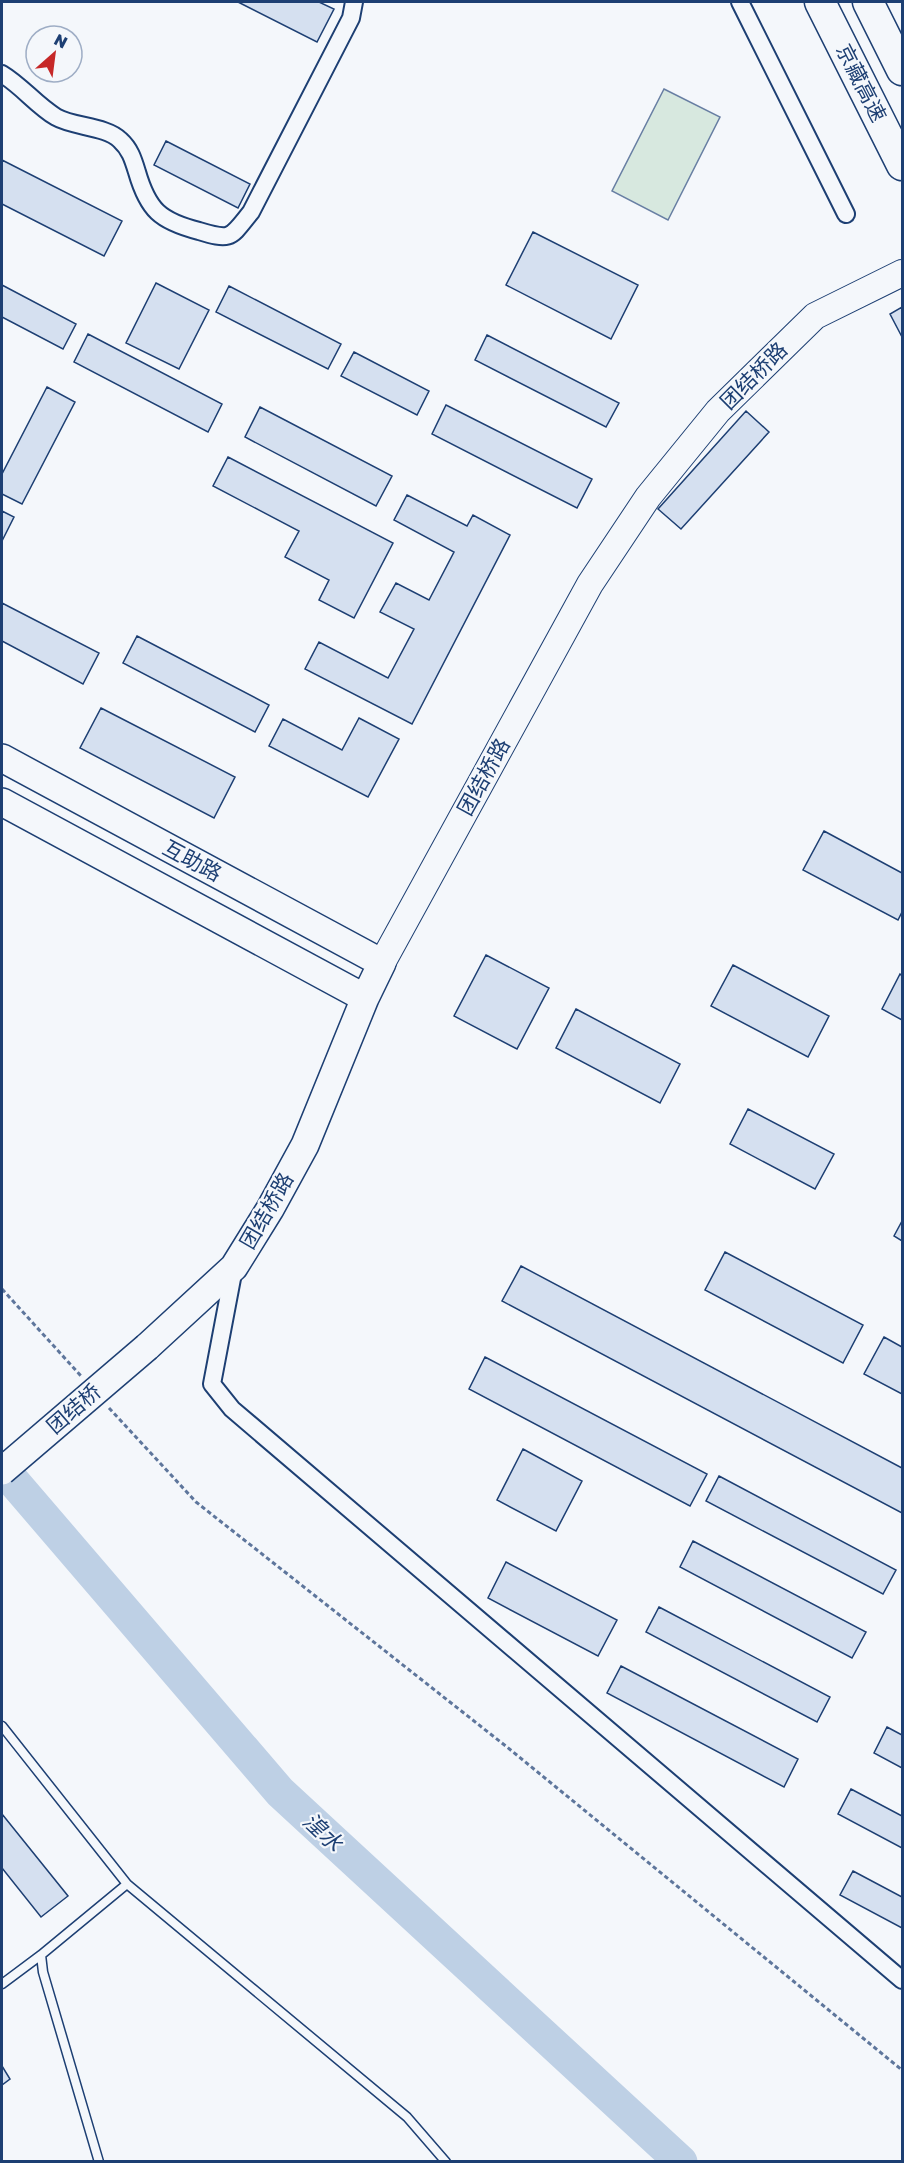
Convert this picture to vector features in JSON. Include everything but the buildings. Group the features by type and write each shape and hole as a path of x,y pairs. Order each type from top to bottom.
{"highway":[{"name":"京藏高速","path":"820,2 903,165"},
{"name":"京藏高速","path":"868,2 903,70"},
{"name":"互助路","path":"2,758 382,963"},
{"name":"互助路","path":"2,802 365,998"},
{"name":"团结桥路","path":"147,1347 234,1267 270,1209 305,1145 365,998 382,963"},
{"name":"团结桥","path":"2,1471 147,1347"}],"main road":[{"name":"团结桥路","path":"382,963 590,584 648,497 718,411 814,316 903,273"}],"street":[{"path":"2,74 57,117 118,137 130,150 140,183 153,208 163,218 186,228 221,238 235,232 251,212 351,18 354,2"},
{"path":"740,2 846,214"},
{"path":"234,1267 212,1384 232,1409 903,1980"}],"lane":[{"path":"2,1726 127,1884 407,2117 446,2162"},
{"path":"2,1984 42,1955 127,1884"},
{"path":"42,1955 43,1972 99,2162"}],"path":[{"path":"2,1288 84,1380"},
{"path":"108,1406 196,1502 507,1747 903,2070"}],"shaded area":[{"path":"664,89 720,117 668,220 612,191"}],"waterway":[{"name":"湟水","path":"2,1468 280,1792 681,2162"}]}
